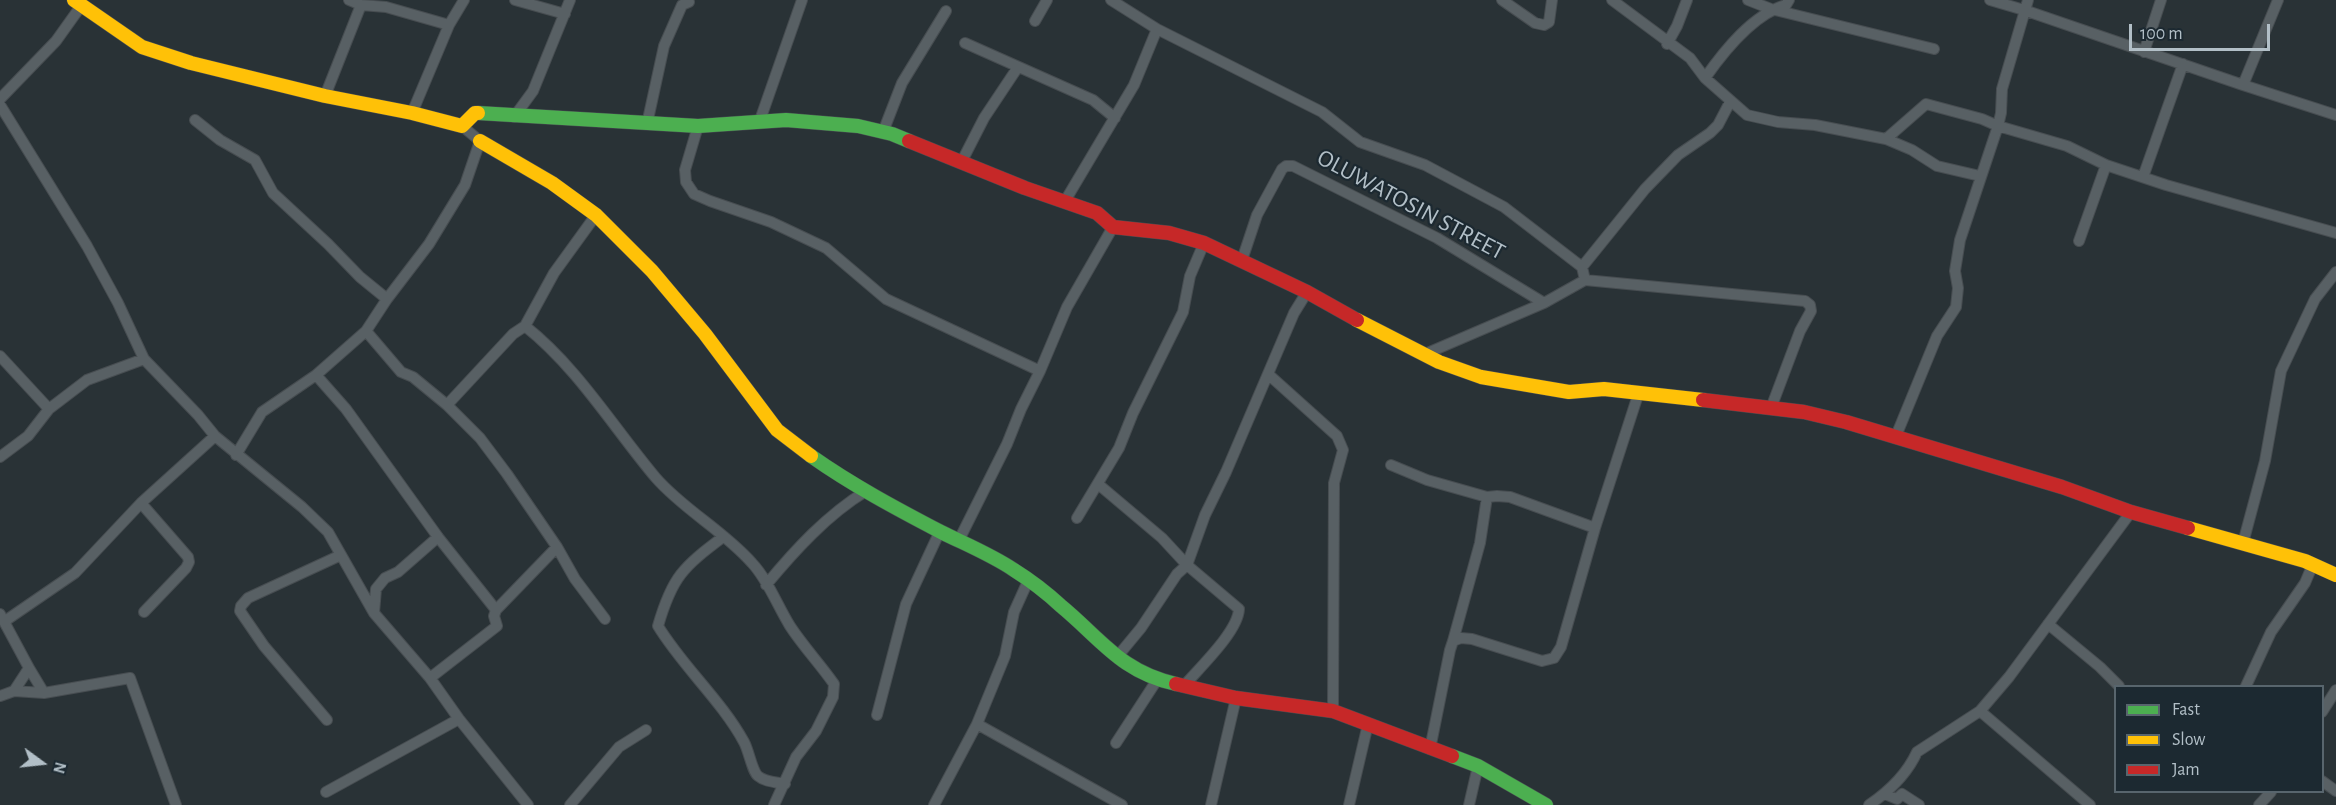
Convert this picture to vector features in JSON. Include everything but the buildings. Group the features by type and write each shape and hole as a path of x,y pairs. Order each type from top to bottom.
{"street":[{"path":"349,0 361,5 386,7 449,25"},
{"path":"412,112 449,25 464,0"},
{"path":"515,0 565,15"},
{"path":"514,117 533,91 570,0"},
{"path":"759,123 802,0"},
{"path":"1035,21 1047,0"},
{"path":"1111,0 1126,4 1157,29 1322,112 1360,142 1425,165 1504,207 1582,267 1585,280"},
{"path":"1502,0 1535,22 1544,25 1549,22 1552,0"},
{"path":"1612,0 1667,44 1689,58 1705,78 1747,115 1886,139 1911,150 1937,166 1980,176"},
{"path":"1667,44 1687,0"},
{"path":"1748,0 1771,9 1934,49"},
{"path":"1705,78 1750,25 1771,9 1786,5 1789,0"},
{"path":"1990,0 2026,5 2144,52 2336,115"},
{"path":"2144,52 2161,0"},
{"path":"2243,85 2278,0"},
{"path":"646,124 664,46 682,5 689,2"},
{"path":"0,99 57,41 77,3 142,47 191,63 325,96 412,112 462,126 480,141 552,183 596,215 652,271 705,334 777,430 797,446 866,491 1013,568 1062,606 1096,640 1134,669 1157,680 1183,687 1236,698 1334,711 1478,766 1546,805"},
{"path":"325,96 361,5"},
{"path":"1896,436 1937,336 1956,307 1958,288 1955,271 1960,240 1998,126 2002,89 2026,5"},
{"path":"883,132 902,83 946,11"},
{"path":"1065,201 1134,85 1157,29"},
{"path":"965,43 1093,100 1115,118"},
{"path":"2143,177 2183,64"},
{"path":"962,161 984,118 1018,67"},
{"path":"1582,267 1645,189 1678,155 1718,125 1730,102"},
{"path":"1886,139 1926,104 2067,146 2106,165 2143,177 2336,233"},
{"path":"0,105 87,246 118,303 144,359 215,436 302,507 328,532 374,613 430,678 459,719 528,805"},
{"path":"462,126 475,113 698,126 786,120 858,126 883,132 962,161 1025,188 1097,213 1113,227 1169,233 1204,243 1307,292 1374,330 1481,377 1569,392 1604,389 1638,395 1804,412 1896,436 2062,487 2131,512 2199,529 2313,564 2336,575"},
{"path":"195,120 220,140 255,160 273,193 360,277 387,298"},
{"path":"698,126 685,170 686,182 694,194 771,222 826,248 886,299 1041,371"},
{"path":"236,455 262,412 316,375 366,331 387,298 429,244 465,185 480,141"},
{"path":"2079,241 2106,165"},
{"name":"OLUWATOSIN STREET","path":"1242,260 1257,215 1282,170 1286,166 1293,166 1437,238 1544,303"},
{"path":"447,405 513,334 525,326 554,273 596,215"},
{"path":"959,540 1006,444 1020,409 1041,371 1067,307 1113,227"},
{"path":"1077,518 1119,448 1133,413 1184,312 1190,276 1204,243"},
{"path":"2242,543 2265,461 2281,371 2315,299 2336,272"},
{"path":"1425,354 1544,303 1585,280 1805,301 1810,305 1811,311 1800,331 1771,408"},
{"path":"1118,657 1141,628 1177,574 1186,565 1209,506 1226,472 1294,313 1307,292"},
{"path":"525,326 567,366 616,425 657,480 754,565 791,628 834,684 833,697 816,731 796,757 774,805"},
{"path":"366,331 401,372 412,377 447,405 480,438 557,548 575,579 605,619"},
{"path":"0,356 49,409"},
{"path":"0,457 28,436 49,409 87,380 144,359"},
{"path":"1268,374 1337,436 1343,450 1334,483 1334,711"},
{"path":"316,375 496,610"},
{"path":"1453,641 1461,638 1472,639 1542,661 1554,658 1561,647 1595,528 1638,395"},
{"path":"44,693 28,668 3,618 75,573 141,503 215,436"},
{"path":"1391,465 1427,480 1486,497 1510,497 1595,528"},
{"path":"1098,484 1162,538 1186,565 1239,609 1239,617 1232,630 1183,687"},
{"path":"766,585 795,551 852,500 866,491"},
{"path":"1430,749 1453,641 1480,543 1486,497"},
{"path":"141,503 188,557 189,562 144,612"},
{"path":"1869,805 1885,794 1913,762 1917,752 1980,711 2009,677 2131,512"},
{"path":"878,715 906,604 940,531"},
{"path":"374,613 376,589 385,578 398,572 438,537"},
{"path":"723,537 695,558 680,573 669,593 658,626 668,643 726,714 745,744 756,773 766,781 785,784"},
{"path":"430,678 498,626 494,616 496,610 557,548"},
{"path":"327,720 264,646 240,611 248,598 341,555"},
{"path":"2247,685 2271,632 2305,583 2313,564"},
{"path":"934,805 977,724 1005,656 1014,612 1028,581"},
{"path":"2048,624 2100,667 2116,685"},
{"path":"14,691 28,668"},
{"path":"0,696 14,691 44,693 130,678 176,805"},
{"path":"1116,743 1157,680"},
{"path":"2324,709 2336,690"},
{"path":"1211,805 1236,698"},
{"path":"1980,711 2090,805"},
{"path":"326,792 459,719"},
{"path":"977,724 1122,805"},
{"path":"1349,805 1368,724"},
{"path":"570,805 618,747 646,730"},
{"path":"1469,805 1478,766"},
{"path":"2259,805 2270,793"},
{"path":"1885,794 1897,799 1902,794 1919,805"}],"traffic: fast":[{"path":"478,113 698,126 786,120 858,126 892,134 909,141"},
{"path":"811,456 891,505 1006,565 1044,592 1126,663 1157,679 1176,684"},
{"path":"1452,756 1478,766 1546,805"}],"traffic: slow":[{"path":"74,0 142,47 191,63 325,96 412,113 462,126 475,113 478,113"},
{"path":"480,141 552,183 596,215 652,271 705,334 777,430 811,456"},
{"path":"1357,320 1439,362 1481,377 1569,392 1604,389 1703,400"},
{"path":"2188,528 2305,561 2336,575"}],"traffic: jam":[{"path":"909,141 1025,188 1097,213 1113,227 1169,233 1204,243 1307,292 1357,320"},
{"path":"1703,400 1804,412 1846,422 2062,487 2131,512 2188,528"},
{"path":"1176,684 1236,698 1333,711 1452,756"}]}
